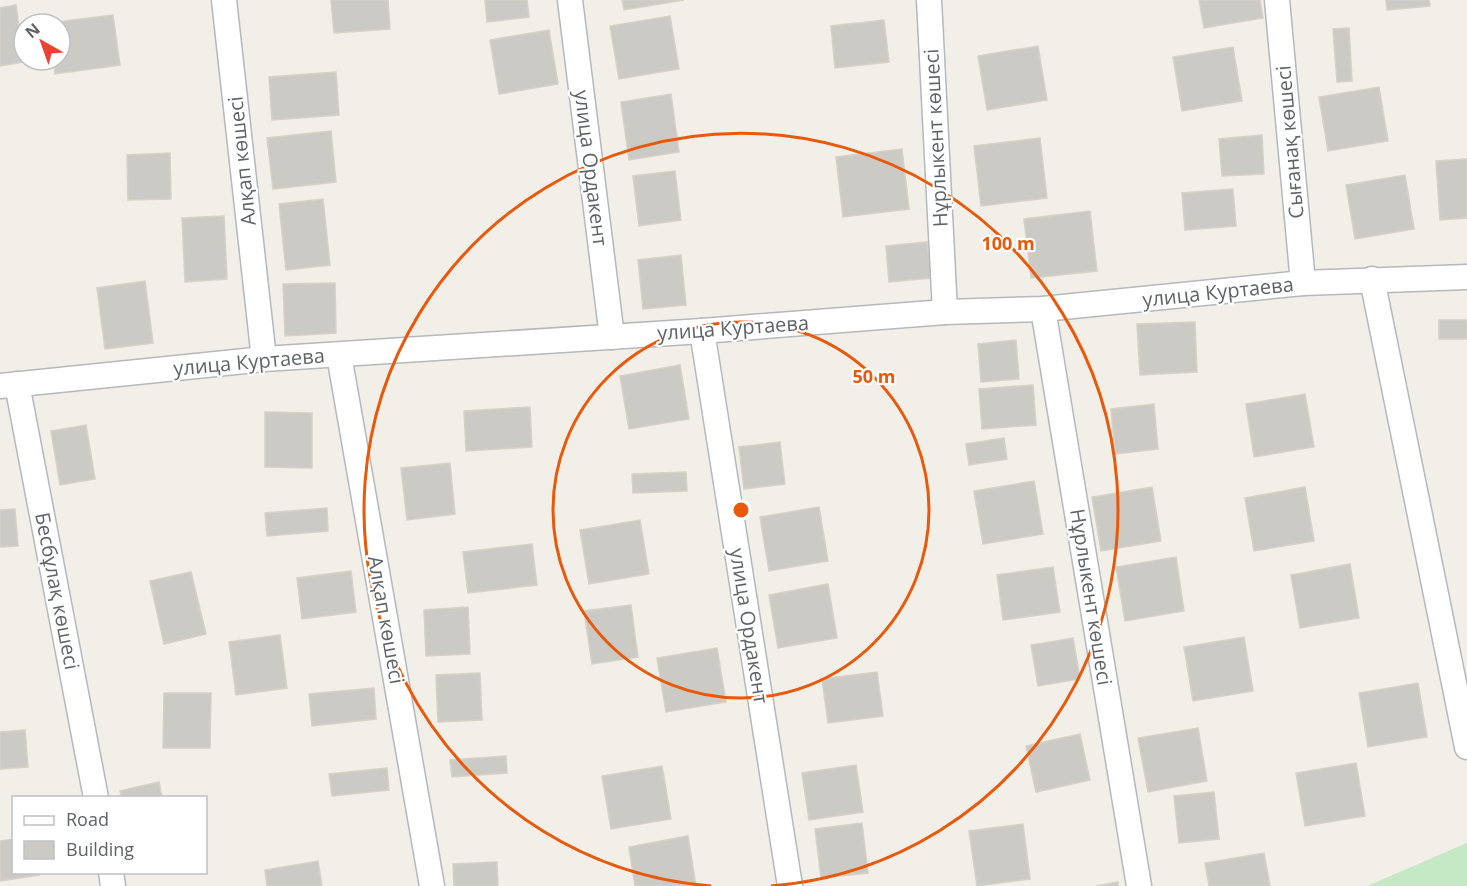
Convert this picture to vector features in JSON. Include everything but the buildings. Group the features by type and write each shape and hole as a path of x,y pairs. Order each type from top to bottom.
{"street":[{"name":"Алқап көшесі","path":"224,0 264,359"},
{"name":"улица Ордакент","path":"570,0 612,337"},
{"name":"Нұрлыкент көшесі","path":"929,0 945,312"},
{"name":"Сығанақ көшесі","path":"1277,0 1303,283"},
{"name":"улица Куртаева","path":"8,385 264,359 702,331 945,312 1043,309 1303,283 1467,277"},
{"path":"1372,279 1467,747"},
{"name":"Нұрлыкент көшесі","path":"1043,309 1139,886"},
{"name":"улица Ордакент","path":"702,331 790,886"},
{"name":"Алқап көшесі","path":"339,355 432,886"},
{"name":"Бесбұлақ көшесі","path":"8,385 96,796"}],"green space":[{"path":"1467,843 1467,886 1367,886"}]}
